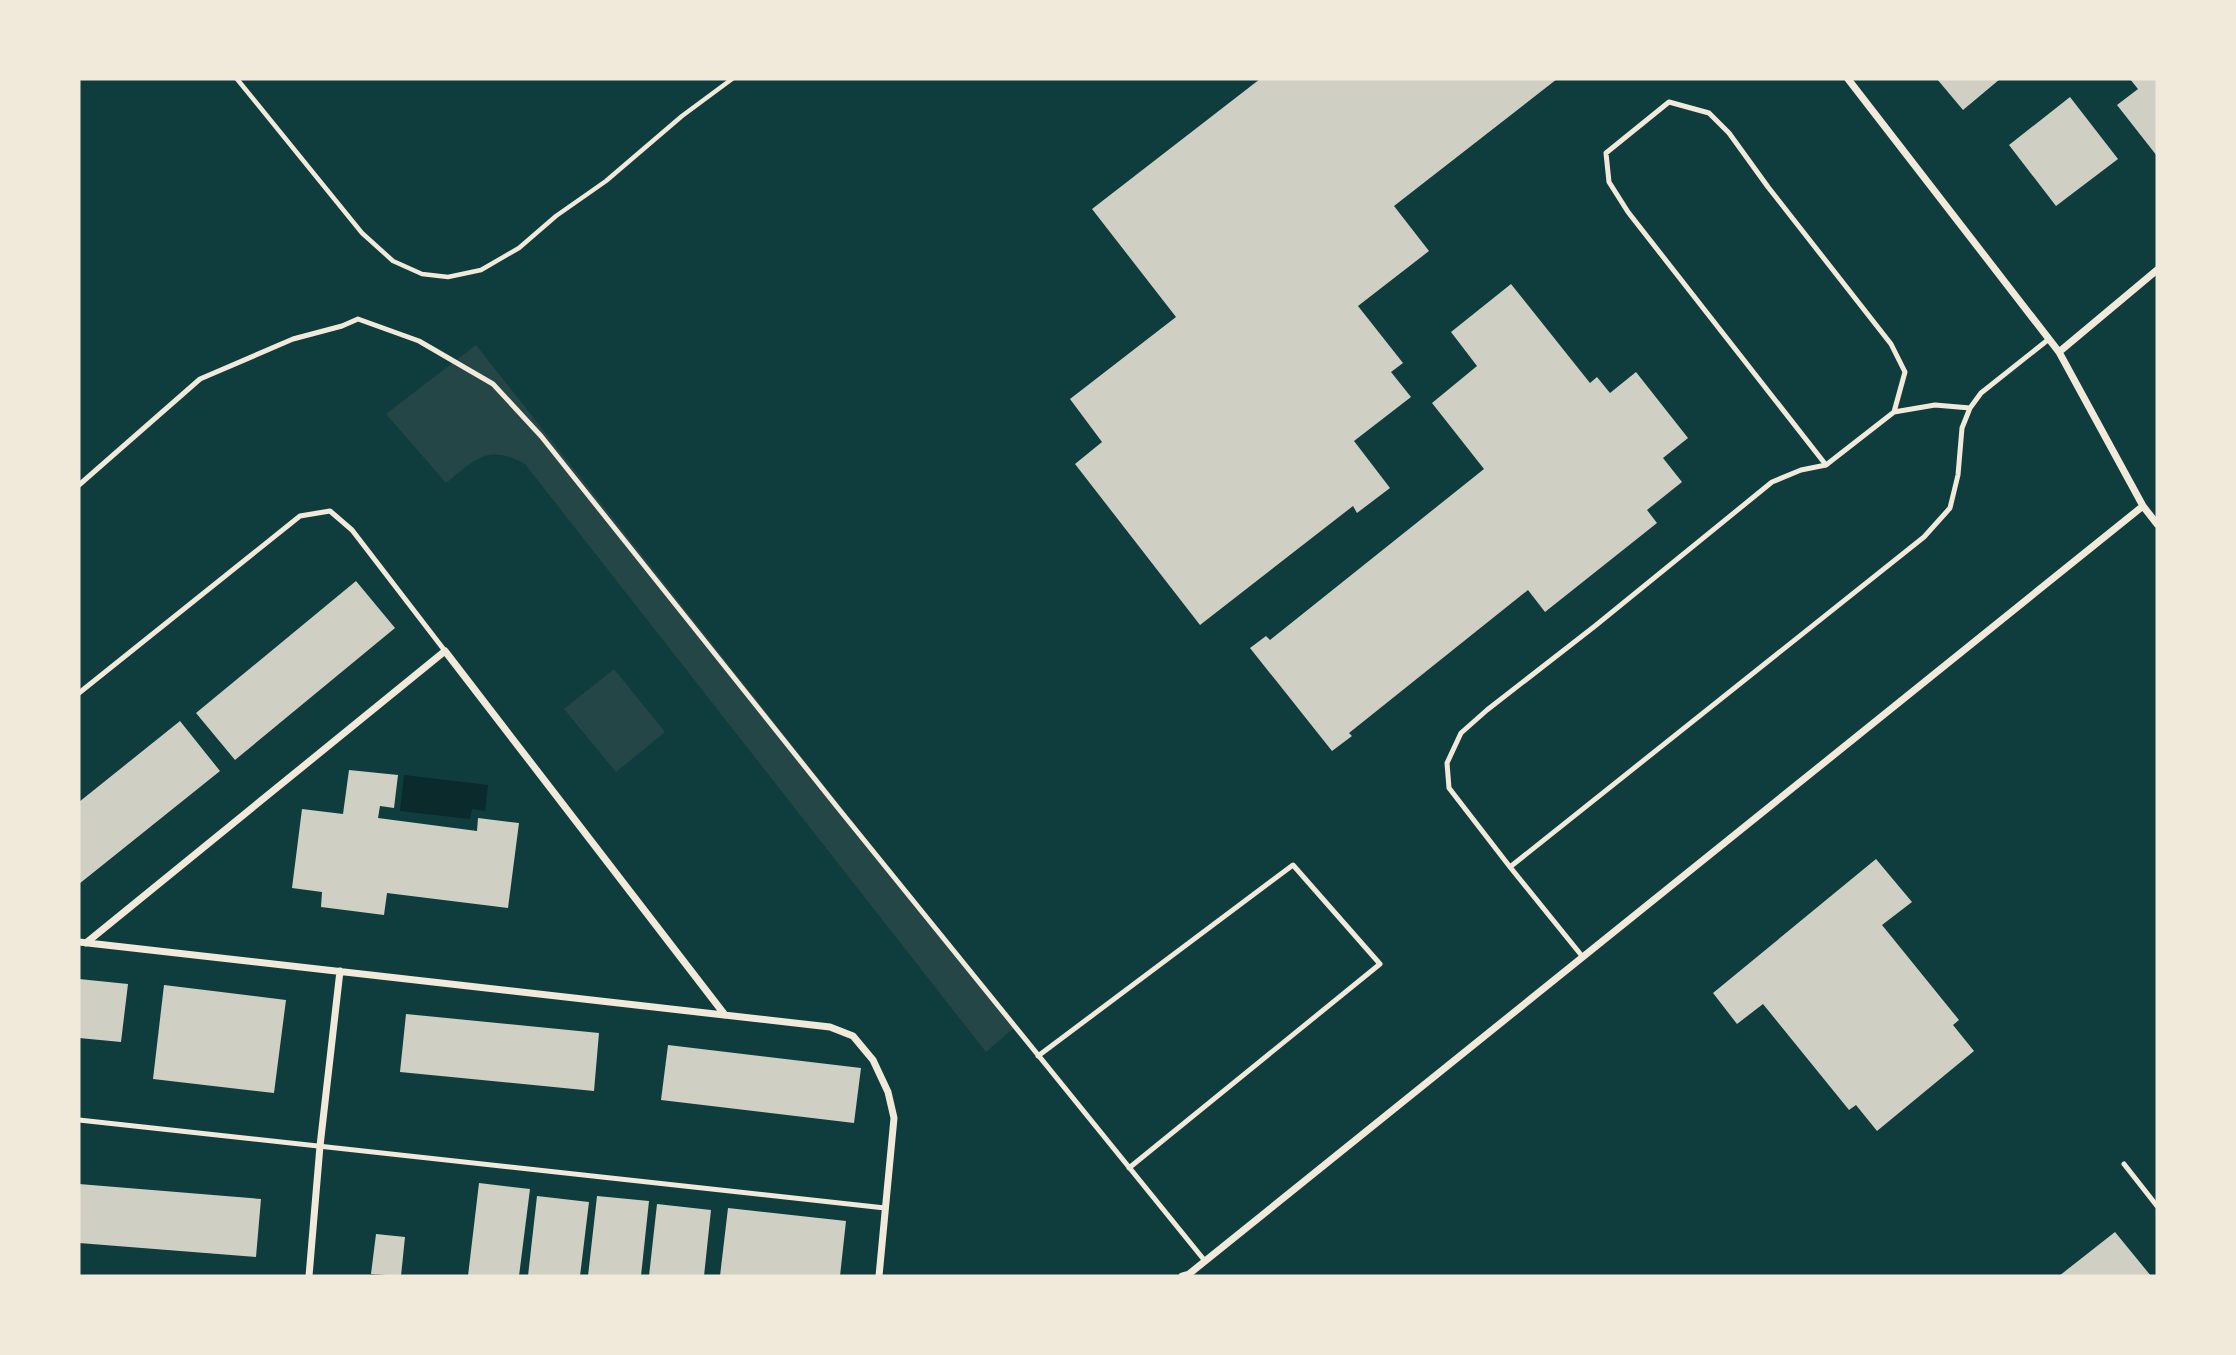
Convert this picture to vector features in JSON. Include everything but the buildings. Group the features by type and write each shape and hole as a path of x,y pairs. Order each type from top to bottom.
{"street":[{"path":"1848,79 2059,352 2143,506 2157,524"},
{"path":"2059,352 2157,270"},
{"path":"1186,1276 2143,506"},
{"path":"83,942 445,651 725,1015"},
{"path":"83,942 830,1027 853,1036 873,1060 888,1092 894,1118 879,1276"},
{"path":"309,1276 320,1146 340,971"}],"lane":[{"path":"1826,465 1628,212 1609,182 1606,153 1669,102 1709,113 1729,133 1891,344 1905,372 1894,412"},
{"path":"79,485 200,379 293,339 358,319 419,341 493,384 541,436 1205,1261"},
{"path":"1510,867 1924,537 1950,508 1958,475 1962,428 1970,408 1981,393 2049,339"},
{"path":"1582,956 1449,789 1447,763 1461,733 1772,482 1801,470 1826,465 1894,412 1935,405 1970,408"},
{"path":"79,693 300,516 330,512 352,530 445,651"},
{"path":"1038,1056 1293,865 1380,964 1129,1168"},
{"path":"79,1120 885,1208"},
{"path":"2124,1164 2157,1206"}],"path":[{"path":"237,79 362,233 393,261 422,274 448,277 481,270 519,248 732,79"}],"shaded area":[{"path":"476,345 1015,1027 986,1052 525,464 501,455 482,457 446,483 386,414"},
{"path":"614,669 665,732 616,772 564,709"},
{"path":"404,775 488,785 485,811 472,809 470,819 400,811"}]}
